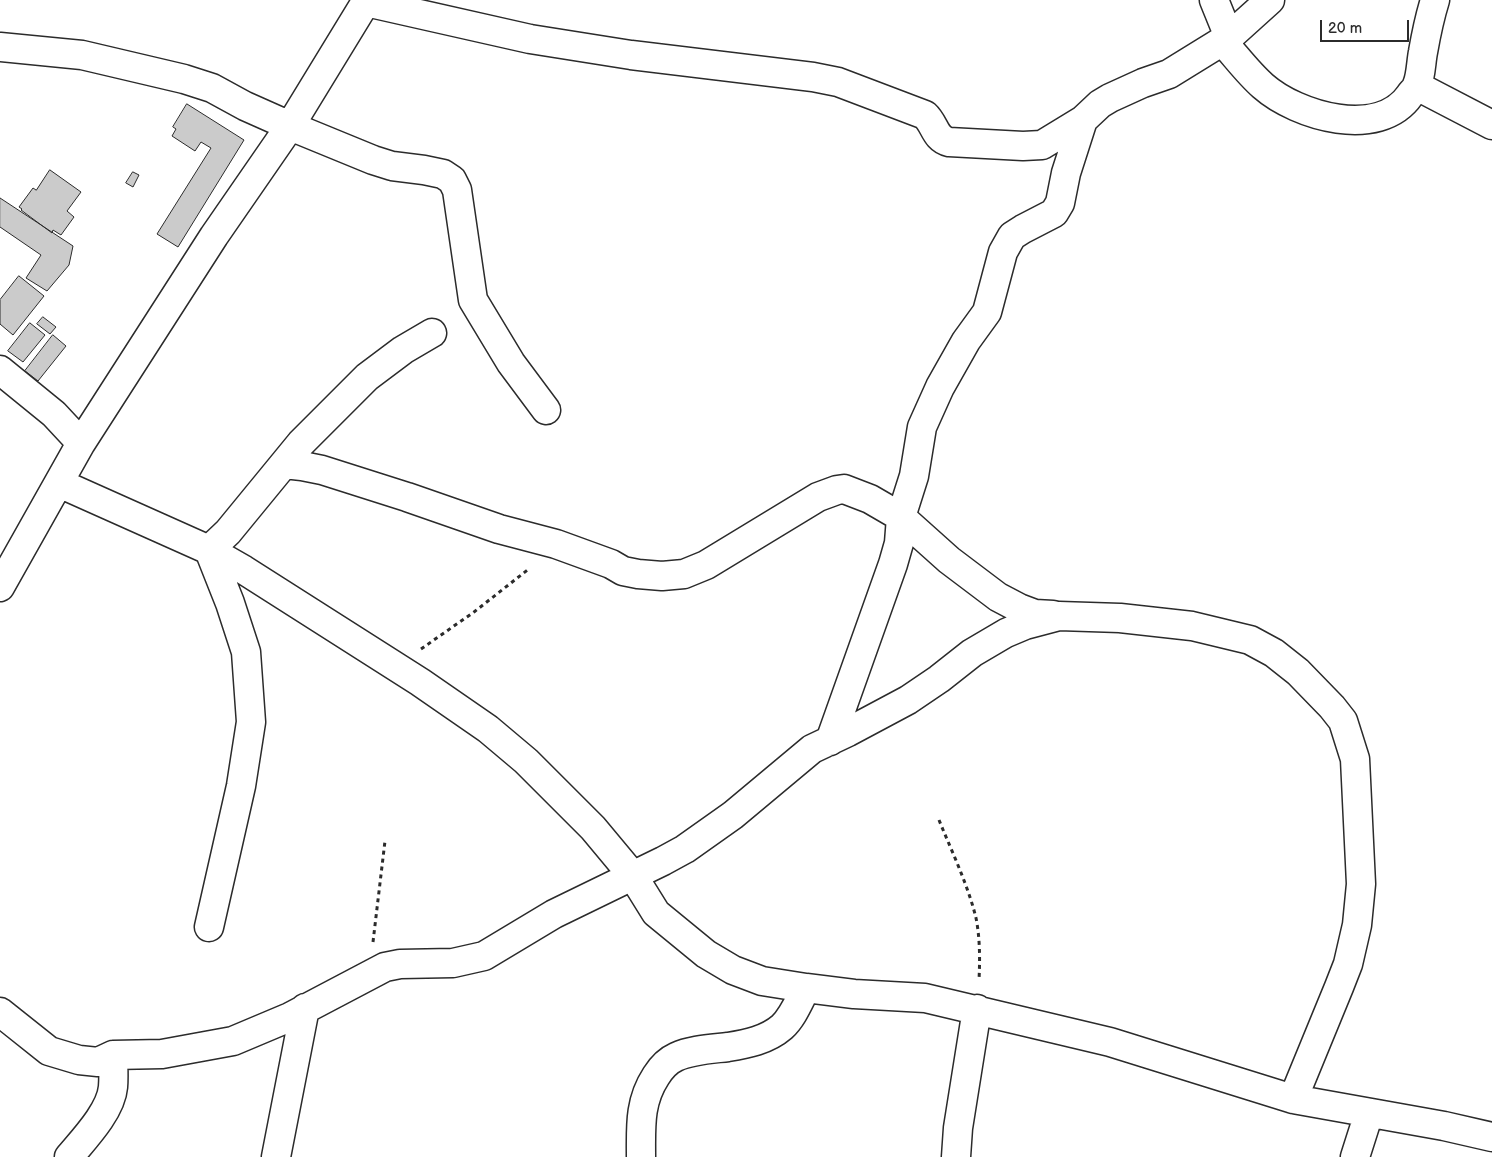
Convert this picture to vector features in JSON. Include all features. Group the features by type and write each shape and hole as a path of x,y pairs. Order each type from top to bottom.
{"street":[{"path":"1214,0 1225,39 1263,86 1300,109 1321,115 1362,120 1395,111 1407,100 1417,86 1424,43 1436,0"},
{"path":"0,587 81,443 214,236 290,126 366,1 530,39 631,55 813,77 838,82 925,115 933,125 939,138 949,142 1023,146 1042,145 1083,120 1100,104 1143,83 1169,74 1225,39 1270,0"},
{"path":"0,47 82,55 184,79 212,88 245,106 373,160 392,166 442,174 452,180 457,190 473,300 511,363 546,410"},
{"path":"1417,86 1492,125"},
{"path":"830,741 893,564 899,542 901,518 914,476 922,427 940,388 966,341 987,312 1003,252 1012,236 1054,212 1060,203 1066,173 1083,120"},
{"path":"209,550 228,532 301,443 367,377 403,350 432,333"},
{"path":"0,370 54,414 81,443"},
{"path":"284,464 322,470 499,529 556,544 611,564 623,571 662,576 684,574 706,565 818,497 844,489 860,494 901,518 949,560 998,597 1019,608 1035,614 1120,618 1192,626 1250,640 1274,652 1298,672 1332,707 1342,721 1355,759 1361,884 1357,925 1348,964 1293,1099"},
{"path":"58,483 209,550 310,610 488,730 526,761 593,828 633,876 656,913 706,954 733,970 762,981 806,988 854,994 925,998 1110,1042 1293,1099 1444,1126 1492,1137"},
{"path":"209,550 230,603 246,652 251,722 241,786 210,927"},
{"path":"0,1012 41,1045 56,1054 79,1060 98,1062 113,1055 162,1054 233,1041 259,1031 385,967 400,964 454,963 484,956 554,914 685,849 754,798 800,758 889,711 922,691 989,642 1025,625 1060,616"},
{"path":"641,1157 641,1124 644,1098 662,1068 675,1058 685,1054 740,1045 765,1038 774,1033 783,1026 806,988"},
{"path":"276,1157 305,1008"},
{"path":"956,1157 958,1128 977,1010"},
{"path":"69,1157 105,1110 113,1089 113,1055"},
{"path":"1355,1157 1369,1113"}],"path":[{"path":"396,667 507,588 556,544"},
{"path":"939,820 958,865 976,918 980,955 977,1010"},
{"path":"369,974 384,841"}],"building":[{"path":"187,104 244,140 178,247 157,234 211,148 201,142 195,151 172,136 176,129 173,127"},
{"path":"50,170 81,192 67,211 74,217 61,235 53,230 52,233 19,207 33,188 36,190"},
{"path":"133,172 139,175 133,187 126,183"},
{"path":"0,198 73,246 69,265 47,291 26,278 41,255 0,227"},
{"path":"19,276 44,296 13,335 0,324 0,300"},
{"path":"43,317 56,327 50,334 37,324"},
{"path":"30,323 45,335 23,362 8,351"},
{"path":"53,335 66,346 38,381 25,371"}]}
